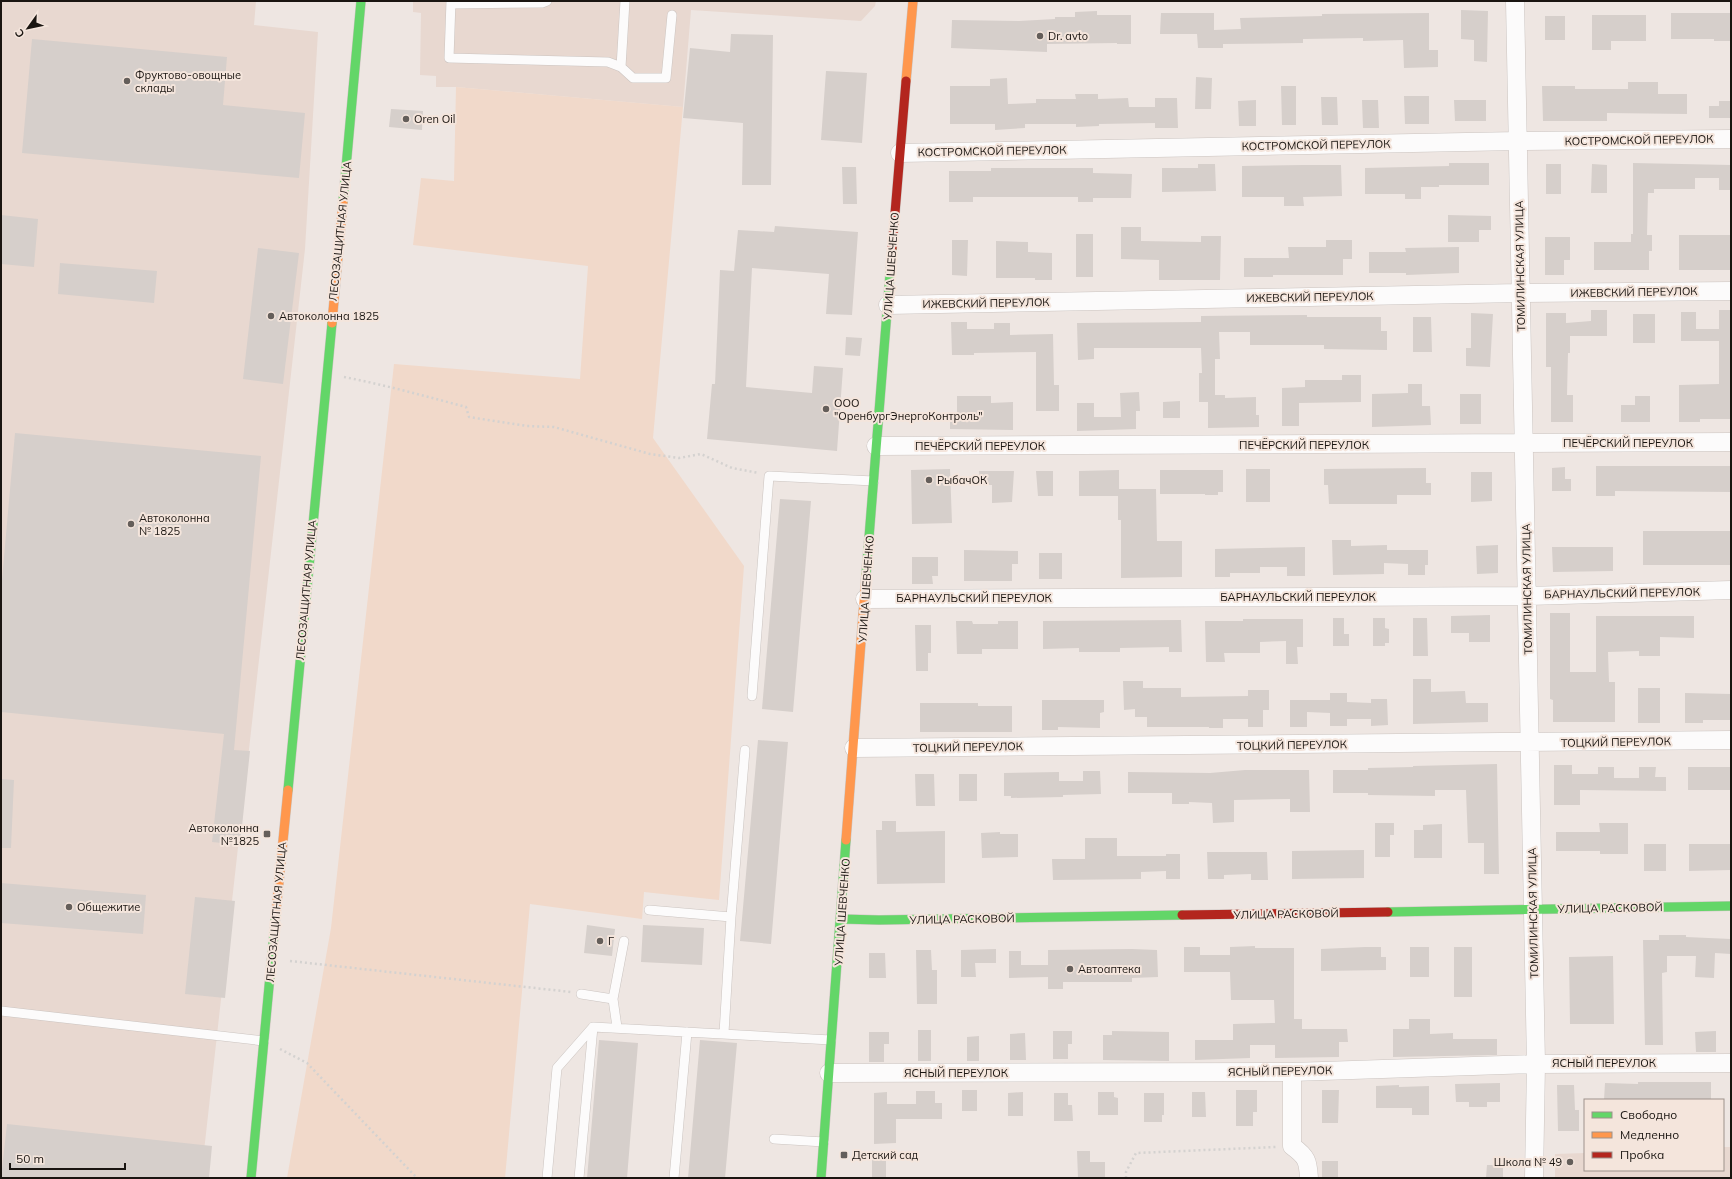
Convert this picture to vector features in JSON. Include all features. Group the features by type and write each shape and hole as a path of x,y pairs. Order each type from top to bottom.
{"street":[{"name":"ЛЕСОЗАЩИТНАЯ УЛИЦА","path":"251,1178 361,1"},
{"name":"УЛИЦА ШЕВЧЕНКО","path":"821,1178 876,446 913,1"},
{"name":"ТОМИЛИНСКАЯ УЛИЦА","path":"1515,1 1520,293 1528,596 1536,1064 1534,1178"},
{"name":"КОСТРОМСКОЙ ПЕРЕУЛОК","path":"900,153 1518,141 1731,139"},
{"name":"ИЖЕВСКИЙ ПЕРЕУЛОК","path":"888,305 1520,293 1731,291"},
{"name":"ПЕЧЁРСКИЙ ПЕРЕУЛОК","path":"876,446 1731,442"},
{"name":"БАРНАУЛЬСКИЙ ПЕРЕУЛОК","path":"865,599 1528,596 1731,590"},
{"name":"ТОЦКИЙ ПЕРЕУЛОК","path":"854,748 1731,740"},
{"name":"УЛИЦА РАСКОВОЙ","path":"841,919 887,920 1731,906"},
{"name":"ЯСНЫЙ ПЕРЕУЛОК","path":"829,1073 1292,1072 1536,1064 1731,1062"},
{"path":"1292,1072 1292,1146 1302,1153 1308,1163 1309,1178"}],"lane":[{"path":"547,1 542,3 451,3 449,58 608,62 621,67 633,78 666,78 672,14"},
{"path":"621,67 625,1"},
{"path":"752,696 769,476 874,481"},
{"path":"724,1033 731,918 745,750"},
{"path":"649,910 731,918"},
{"path":"617,1028 613,999 624,941"},
{"path":"581,994 613,999"},
{"path":"1,1011 264,1041"},
{"path":"593,1027 832,1040"},
{"path":"547,1178 557,1068 593,1027"},
{"path":"579,1178 593,1027"},
{"path":"674,1178 687,1032"},
{"path":"774,1139 824,1142"}],"path":[{"path":"327,374 391,386 403,391 466,407 469,417 527,426 554,427 643,452 665,456 680,458 701,454 732,468 769,476"},
{"path":"271,959 581,994"},
{"path":"264,1041 307,1063 417,1178"},
{"path":"1126,1178 1126,1172 1136,1153 1292,1146"}],"shaded area":[{"path":"1,1 256,1 254,25 318,32 305,249 201,1178 1,1178"},
{"path":"413,1 876,1 875,6 861,21 691,10 683,107 456,87 436,87 436,76 420,75 421,13 413,12"},
{"path":"456,87 683,107 653,438 744,566 719,900 644,892 642,919 530,904 505,1178 287,1178 331,928 394,364 580,379 588,266 413,245 421,178 454,181"},
{"name":"Школа № 49","path":"1724,1147 1731,1147 1731,1178 1555,1178 1555,1154 1584,1153 1584,1171 1724,1171"}],"building":[{"path":"1461,10 1488,11 1487,62 1474,61 1474,40 1461,39"},
{"path":"1097,11 1097,15 1131,15 1131,44 1047,44 1047,52 951,48 952,20 1019,21 1055,19 1055,17 1075,17 1075,12"},
{"path":"1161,13 1214,13 1214,30 1241,29 1240,18 1322,16 1322,14 1429,13 1429,50 1438,50 1438,67 1404,68 1403,40 1363,41 1363,38 1303,39 1303,43 1223,44 1223,48 1198,48 1197,34 1160,34"},
{"path":"1671,13 1731,13 1731,41 1714,41 1714,39 1671,39"},
{"path":"1592,15 1646,15 1646,41 1611,41 1611,50 1592,50"},
{"path":"1545,16 1565,16 1565,40 1545,40"},
{"path":"731,34 773,35 771,185 742,185 743,123 683,118 690,48 730,52"},
{"name":"Фруктово-овощные склады","path":"32,39 227,57 223,105 305,113 299,178 22,153"},
{"path":"826,71 867,73 862,143 821,140"},
{"path":"1196,77 1212,78 1211,109 1195,109"},
{"path":"1007,78 1008,104 1036,103 1036,99 1076,99 1075,94 1098,94 1098,99 1128,98 1129,107 1155,107 1155,98 1177,98 1178,128 1155,128 1155,123 1099,124 1099,126 1076,127 1076,124 1025,124 1025,128 995,130 995,124 950,124 950,86 990,86 990,79"},
{"path":"1628,82 1658,82 1658,94 1687,94 1687,114 1607,113 1607,121 1543,121 1542,86 1575,86 1575,89 1628,89"},
{"path":"1281,86 1296,86 1296,125 1282,125"},
{"path":"1404,96 1429,96 1429,124 1405,124"},
{"path":"1321,97 1337,97 1338,125 1322,125"},
{"path":"1256,100 1256,126 1239,126 1238,101"},
{"path":"1362,100 1378,100 1379,128 1363,128"},
{"path":"1454,100 1486,100 1486,121 1455,121"},
{"path":"1719,101 1731,101 1731,118 1709,118 1709,106 1719,106"},
{"name":"Oren Oil","path":"391,109 423,111 422,130 389,127"},
{"path":"1449,163 1489,163 1489,185 1439,185 1439,187 1421,187 1421,199 1405,199 1405,194 1365,194 1365,168 1449,166"},
{"path":"1633,163 1731,165 1731,190 1719,190 1719,178 1695,178 1695,189 1654,189 1654,193 1648,193 1647,235 1652,235 1652,251 1649,251 1649,270 1594,270 1594,242 1631,242 1631,234 1633,234"},
{"path":"1198,164 1215,164 1216,191 1162,192 1162,168 1198,168"},
{"path":"1546,164 1561,164 1561,194 1546,194"},
{"path":"1592,164 1607,165 1607,193 1591,193"},
{"path":"1341,165 1342,196 1303,197 1304,206 1284,206 1284,197 1242,197 1242,166"},
{"path":"842,167 856,167 857,204 843,204"},
{"path":"991,168 1093,168 1093,173 1132,174 1131,198 1093,198 1093,202 1078,202 1078,197 973,197 973,202 949,202 949,171 991,171"},
{"path":"1,215 38,219 34,267 1,264"},
{"path":"1448,215 1491,216 1491,230 1479,230 1479,242 1448,242"},
{"path":"775,226 858,232 852,315 826,314 829,274 752,268 746,387 812,393 814,366 843,368 837,451 707,439 712,384 715,384 720,270 734,271 738,230 774,232"},
{"path":"1121,227 1141,227 1141,241 1201,242 1201,236 1221,236 1220,280 1159,280 1159,260 1121,259"},
{"path":"1076,234 1093,234 1093,277 1076,277"},
{"path":"1679,235 1731,235 1731,270 1679,270"},
{"path":"1545,237 1570,237 1570,260 1564,260 1564,275 1545,275"},
{"path":"952,240 968,240 967,276 952,275"},
{"path":"1326,240 1352,240 1352,259 1343,259 1343,275 1273,275 1273,277 1244,277 1244,258 1289,258 1288,247 1326,247"},
{"path":"996,241 1028,242 1028,252 1052,253 1052,280 1035,280 1035,278 996,278"},
{"path":"1459,247 1459,273 1406,275 1406,273 1369,273 1369,252 1406,252 1405,248"},
{"name":"Автоколонна 1825","path":"258,248 299,253 283,384 243,379"},
{"path":"60,263 157,271 154,303 58,294"},
{"path":"1591,310 1607,310 1607,336 1570,336 1567,395 1573,395 1573,422 1551,422 1551,367 1546,367 1546,313 1566,313 1566,323 1591,321"},
{"path":"1719,310 1731,310 1731,419 1700,419 1700,422 1679,422 1679,385 1719,384 1719,341 1681,341 1681,312 1696,312 1696,329 1719,329"},
{"path":"1471,313 1493,314 1490,367 1466,366 1466,348 1471,348"},
{"path":"1633,314 1655,314 1655,343 1633,343"},
{"path":"1307,315 1307,317 1381,317 1381,331 1387,331 1387,350 1324,349 1324,345 1250,345 1250,332 1219,332 1220,359 1215,359 1215,395 1225,395 1225,398 1256,397 1256,415 1259,415 1259,427 1208,428 1208,402 1199,402 1199,373 1202,373 1201,348 1094,348 1094,359 1078,360 1077,323 1201,322 1201,316"},
{"path":"1413,317 1431,317 1432,352 1413,352"},
{"path":"951,322 967,322 967,329 994,329 994,323 1010,323 1010,335 1053,334 1054,385 1059,385 1059,411 1036,411 1036,352 974,353 974,355 952,355"},
{"path":"846,337 862,338 860,356 845,355"},
{"path":"1342,375 1361,375 1361,402 1299,403 1299,426 1282,426 1282,388 1305,387 1305,380 1342,380"},
{"path":"1408,384 1422,384 1422,406 1430,406 1431,425 1372,427 1372,394 1408,393"},
{"path":"1139,392 1140,411 1136,411 1136,429 1077,431 1077,403 1094,403 1094,417 1121,417 1120,393"},
{"path":"1460,394 1481,394 1481,424 1460,424"},
{"path":"957,396 991,396 991,403 1013,402 1013,430 950,429 950,414 957,414"},
{"path":"1635,396 1650,396 1650,422 1621,422 1621,405 1635,405"},
{"path":"1180,401 1180,418 1163,418 1163,402"},
{"name":"Автоколонна № 1825","path":"15,433 261,456 234,750 250,751 240,845 212,842 224,734 1,712 1,591"},
{"path":"1596,466 1731,466 1731,492 1615,491 1615,496 1596,496"},
{"path":"1565,467 1565,479 1571,479 1571,491 1552,491 1552,468"},
{"path":"1426,468 1426,483 1431,483 1431,495 1397,495 1397,504 1329,504 1328,485 1324,485 1324,469"},
{"path":"950,469 952,523 912,524 911,470"},
{"path":"1246,469 1270,469 1270,502 1246,502"},
{"path":"1119,470 1119,489 1156,489 1157,541 1182,541 1182,577 1121,578 1121,520 1118,520 1118,496 1079,496 1079,471"},
{"path":"1160,470 1223,470 1223,492 1218,492 1218,495 1160,494"},
{"path":"979,471 1014,471 1012,502 992,503 992,485 980,485"},
{"path":"1036,471 1053,471 1053,496 1038,496"},
{"path":"1471,472 1492,472 1492,501 1471,502"},
{"path":"780,499 811,501 793,712 762,709"},
{"path":"1643,531 1731,531 1731,565 1643,565"},
{"path":"1332,540 1351,540 1351,546 1387,545 1387,550 1428,550 1428,565 1425,565 1425,575 1408,575 1408,564 1384,563 1384,574 1333,575"},
{"path":"1498,545 1498,573 1477,574 1476,546"},
{"path":"1305,547 1305,576 1287,576 1287,567 1260,567 1260,573 1230,573 1230,577 1215,577 1215,549"},
{"path":"1552,547 1613,547 1613,571 1553,572"},
{"path":"964,550 1018,551 1018,564 1012,564 1012,581 964,581"},
{"path":"1039,553 1062,553 1062,579 1039,579"},
{"path":"912,557 938,557 938,576 932,576 933,584 912,584"},
{"path":"1550,613 1570,613 1570,672 1596,672 1596,616 1694,616 1694,638 1660,637 1660,656 1639,656 1639,651 1608,652 1609,682 1615,682 1615,722 1553,722 1553,700 1550,699"},
{"path":"1490,615 1490,642 1469,642 1469,633 1451,633 1451,616"},
{"path":"1333,618 1344,618 1344,634 1349,634 1349,646 1333,646"},
{"path":"1373,618 1385,618 1385,628 1389,629 1389,643 1385,643 1385,646 1373,646"},
{"path":"1413,618 1427,618 1428,656 1413,656"},
{"path":"1243,619 1303,619 1303,647 1297,647 1298,664 1286,664 1286,641 1260,642 1260,653 1224,653 1225,662 1206,662 1205,621 1243,621"},
{"path":"1181,620 1182,652 1169,652 1169,647 1120,648 1120,652 1079,652 1079,648 1043,649 1043,621"},
{"path":"956,621 972,621 973,624 998,624 998,621 1018,621 1018,649 982,649 982,654 957,654"},
{"path":"915,625 931,625 931,653 928,653 928,671 916,671"},
{"path":"1413,679 1431,679 1431,692 1465,691 1466,703 1488,703 1488,722 1413,724"},
{"path":"1123,681 1143,681 1143,688 1181,688 1181,697 1248,696 1248,690 1269,690 1269,710 1263,710 1263,727 1248,727 1248,719 1223,719 1223,728 1147,727 1147,717 1135,717 1135,709 1124,710"},
{"path":"1638,688 1660,688 1660,723 1638,723"},
{"path":"1330,693 1347,693 1347,702 1371,703 1371,699 1387,699 1388,725 1371,726 1371,719 1347,719 1347,726 1330,726 1330,713 1307,712 1307,727 1290,727 1290,700 1330,700"},
{"path":"1685,693 1731,694 1731,720 1703,720 1703,723 1685,723"},
{"path":"1042,700 1104,700 1104,712 1100,713 1100,728 1058,727 1058,730 1042,730"},
{"path":"920,703 978,703 978,706 1012,706 1012,732 920,732"},
{"path":"758,740 788,742 771,944 740,941"},
{"path":"1497,764 1499,874 1484,874 1484,843 1468,843 1466,790 1435,790 1435,796 1333,793 1333,770 1368,770 1368,768"},
{"path":"1554,765 1572,765 1572,774 1598,774 1598,767 1614,767 1614,778 1639,778 1639,767 1656,767 1655,777 1666,777 1666,791 1580,790 1580,805 1554,805"},
{"path":"1688,767 1731,767 1731,790 1688,790"},
{"path":"1245,770 1309,770 1310,812 1290,812 1290,799 1234,800 1234,822 1213,823 1212,803 1189,802 1189,804 1172,804 1172,793 1128,793 1128,772 1210,773"},
{"path":"1083,771 1100,771 1101,794 1063,795 1063,797 1011,798 1011,796 1004,796 1004,773 1059,772 1059,781 1083,781"},
{"path":"915,774 934,774 935,806 916,806"},
{"path":"959,774 977,774 977,801 959,801"},
{"path":"1,779 14,780 11,848 1,848"},
{"path":"882,821 896,821 896,832 945,831 945,883 877,884 876,830 882,830"},
{"path":"1375,823 1394,823 1394,835 1390,835 1390,857 1375,857"},
{"path":"1599,823 1628,823 1628,854 1600,854 1600,851 1556,851 1556,832 1600,832"},
{"path":"1442,824 1442,858 1414,858 1414,830 1423,830 1423,825"},
{"path":"1000,832 1000,834 1018,834 1018,857 982,858 981,833"},
{"path":"1085,838 1117,838 1117,856 1166,856 1166,854 1180,854 1180,879 1166,879 1166,871 1141,872 1141,879 1053,880 1052,859 1085,859"},
{"path":"1644,844 1666,844 1666,871 1644,871"},
{"path":"1689,844 1731,844 1731,870 1689,871"},
{"path":"1364,850 1364,878 1292,879 1292,851"},
{"path":"1207,852 1267,852 1268,880 1251,880 1251,874 1224,875 1224,879 1208,879"},
{"name":"Общежитие","path":"1,883 146,895 143,934 1,923"},
{"path":"195,897 235,901 225,998 185,994"},
{"name":"Г","path":"587,925 615,929 612,956 584,953"},
{"path":"643,925 704,928 702,965 641,962"},
{"path":"1659,935 1686,935 1686,937 1731,939 1731,954 1715,953 1714,978 1695,977 1696,956 1667,956 1667,972 1662,973 1663,1045 1645,1045 1643,940 1659,940"},
{"path":"1255,946 1255,948 1294,948 1294,1019 1302,1019 1302,1029 1347,1029 1348,1042 1339,1042 1339,1057 1275,1058 1275,1045 1250,1045 1250,1058 1195,1060 1195,1040 1233,1040 1233,1024 1275,1023 1274,1000 1231,1000 1230,972 1184,972 1184,947 1200,947 1200,955 1230,955 1230,947"},
{"path":"1381,947 1381,957 1386,957 1386,970 1321,971 1321,949"},
{"path":"1410,947 1429,947 1429,977 1410,977"},
{"path":"1454,947 1472,947 1472,997 1454,997"},
{"path":"996,949 996,963 975,963 976,977 961,977 961,950"},
{"path":"916,950 931,950 932,970 937,970 937,1004 917,1004"},
{"path":"1048,950 1157,950 1158,977 1132,978 1132,982 1063,982 1063,989 1048,989 1048,977 1009,978 1009,951 1021,951 1021,965 1048,965"},
{"path":"869,953 885,953 886,978 869,978"},
{"path":"1613,956 1614,1024 1570,1024 1569,957"},
{"path":"1409,1019 1430,1019 1430,1034 1453,1033 1453,1039 1497,1039 1497,1055 1393,1057 1393,1029 1409,1029"},
{"path":"918,1030 931,1030 931,1061 918,1061"},
{"path":"1053,1031 1072,1031 1072,1044 1068,1044 1068,1059 1053,1059"},
{"path":"1112,1031 1169,1032 1169,1061 1103,1060 1103,1035 1112,1035"},
{"path":"1716,1031 1716,1052 1696,1052 1695,1032"},
{"path":"869,1032 889,1032 889,1044 884,1044 884,1062 869,1062"},
{"path":"1025,1033 1026,1060 1010,1060 1010,1034"},
{"path":"979,1036 979,1061 967,1061 967,1037"},
{"path":"599,1040 638,1043 627,1178 587,1178"},
{"path":"700,1040 737,1043 725,1178 688,1178"},
{"path":"1638,1082 1711,1082 1711,1099 1604,1099 1605,1083 1638,1084"},
{"path":"1500,1083 1500,1102 1487,1102 1487,1107 1469,1107 1469,1102 1456,1102 1455,1084"},
{"path":"1399,1085 1399,1087 1429,1086 1429,1115 1412,1115 1412,1108 1376,1108 1376,1086"},
{"path":"1557,1085 1574,1085 1575,1110 1579,1110 1579,1131 1558,1131"},
{"path":"962,1090 977,1090 977,1111 962,1111"},
{"path":"1236,1090 1257,1090 1257,1112 1253,1112 1253,1126 1236,1126"},
{"path":"1322,1090 1339,1090 1338,1123 1322,1123"},
{"path":"916,1091 935,1091 935,1103 942,1103 942,1119 896,1119 896,1143 874,1144 874,1093 887,1092 887,1104 916,1104"},
{"path":"1023,1092 1023,1116 1008,1116 1008,1093"},
{"path":"1098,1092 1114,1092 1114,1097 1118,1098 1118,1115 1098,1115"},
{"path":"1192,1092 1205,1092 1206,1117 1192,1117"},
{"path":"1054,1093 1068,1093 1068,1105 1072,1105 1073,1121 1054,1121"},
{"path":"1144,1093 1164,1093 1164,1115 1162,1115 1162,1122 1144,1122"},
{"path":"7,1124 212,1146 209,1178 1,1178"},
{"path":"1077,1151 1090,1151 1090,1162 1105,1162 1105,1178 1078,1178"},
{"path":"872,1158 886,1158 886,1178 872,1178"},
{"path":"1322,1161 1338,1161 1338,1178 1322,1178"},
{"path":"1487,1165 1503,1165 1503,1178 1486,1178"}],"traffic: fast":[{"path":"343,201 361,1"},
{"path":"866,575 892,249"},
{"path":"288,790 332,323"},
{"path":"821,1178 846,840"},
{"path":"1388,912 1731,906"},
{"path":"251,1178 276,912"},
{"path":"841,919 879,920 1182,915"}],"traffic: slow":[{"path":"906,81 913,1"},
{"path":"332,323 343,201"},
{"path":"846,840 866,575"},
{"path":"276,912 288,790"}],"traffic: jam":[{"path":"892,249 906,81"},
{"path":"1182,915 1388,912"}],"place":[{"name":"Dr. avto","path":"1040,36"},
{"name":"Фруктово-овощные склады","path":"127,81"},
{"name":"Oren Oil","path":"406,119"},
{"name":"Автоколонна 1825","path":"271,316"},
{"name":"ООО \"ОренбургЭнергоКонтроль\"","path":"826,409"},
{"name":"РыбачОК","path":"929,480"},
{"name":"Автоколонна № 1825","path":"131,524"},
{"name":"Автоколонна №1825","path":"267,834"},
{"name":"Общежитие","path":"69,907"},
{"name":"Г","path":"600,941"},
{"name":"Автоаптека","path":"1070,969"},
{"name":"Детский сад","path":"844,1155"},
{"name":"Школа № 49","path":"1570,1162"}]}
